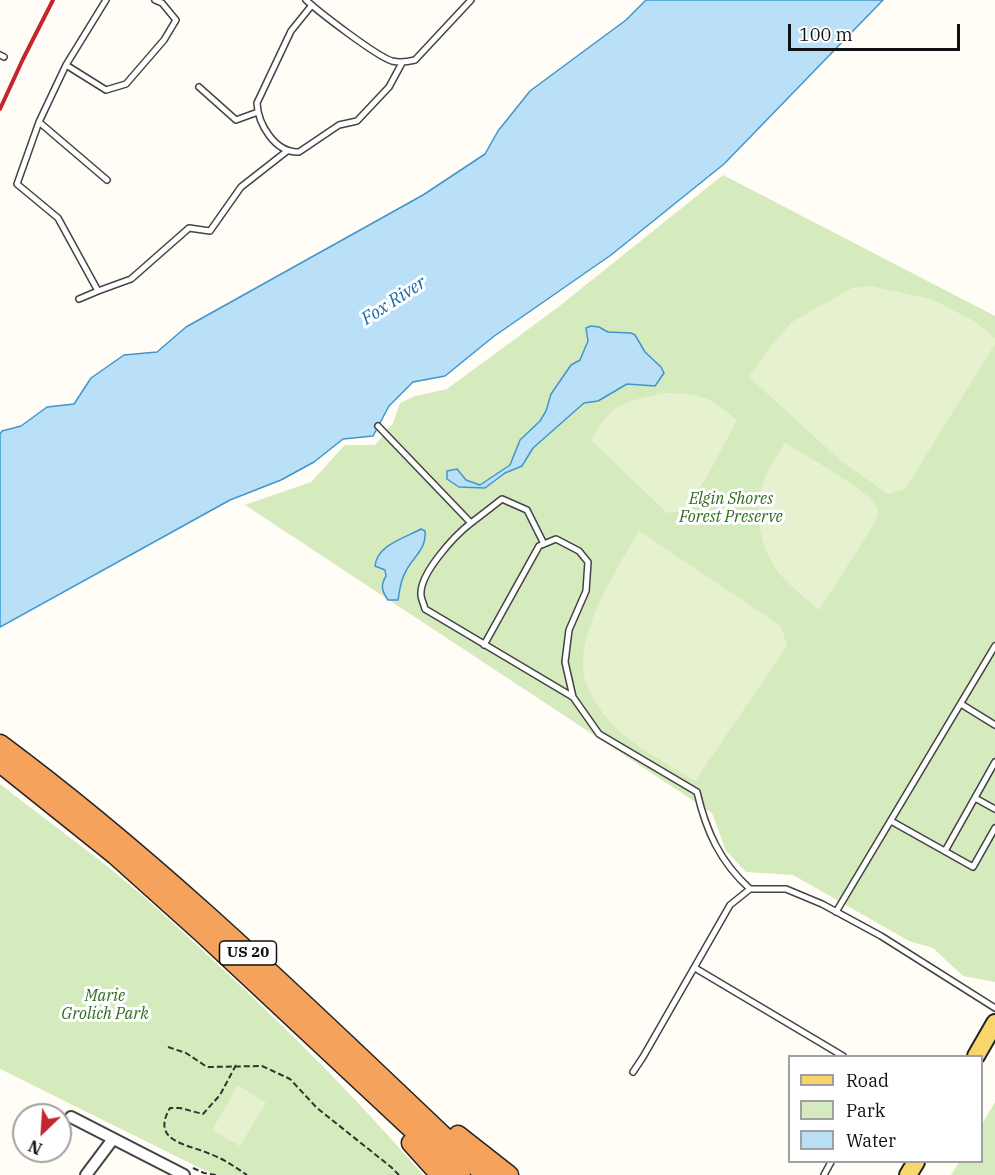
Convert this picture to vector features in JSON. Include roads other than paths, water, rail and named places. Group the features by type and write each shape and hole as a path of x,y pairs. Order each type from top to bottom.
{"highway":[{"name":"US 20","path":"0,744 89,812 177,887 484,1175"},
{"name":"US 20","path":"0,763 115,855 461,1175"},
{"path":"332,1032 509,1175"},
{"path":"336,1059 440,1175"}],"main road":[{"path":"977,1055 995,1023"}],"street":[{"path":"72,1118 184,1175"},
{"path":"86,1175 113,1139"}],"lane":[{"path":"99,291 58,218 16,184 39,122 66,64 106,0"},
{"path":"66,64 106,90 126,84 164,40 176,20 162,3 154,0"},
{"path":"306,0 370,48 390,60 402,63 415,60 471,0"},
{"path":"312,5 291,31 257,103 258,112 271,138 279,148 299,152 339,124 357,121 389,87 402,63"},
{"path":"199,87 236,120 258,112"},
{"path":"39,122 108,180"},
{"path":"80,299 131,279 189,228 210,231 241,187 287,151"},
{"path":"378,426 471,524"},
{"path":"544,544 527,510 502,499 447,546 424,580 421,594 425,609 573,697"},
{"path":"484,645 539,546 556,539 579,551 588,562 586,591 569,630 565,662 573,697 599,734 697,792 701,813 711,839 733,873 750,889"},
{"path":"836,912 995,646"},
{"path":"961,704 995,724"},
{"path":"945,851 995,762"},
{"path":"975,798 995,809"},
{"path":"891,821 973,867 995,828"},
{"path":"633,1072 730,905 750,889 786,889 836,912 881,936 995,1008"},
{"path":"694,968 841,1055"}],"water":[{"name":"Fox River","path":"646,0 883,0 724,164 611,255 493,337 445,376 413,382 389,406 373,436 343,439 314,462 281,480 230,500 0,627 0,434 2,431 21,426 47,407 74,404 91,378 124,355 157,352 186,327 423,195 485,154 498,131 530,91 626,20"},
{"path":"591,326 608,332 635,335 645,352 661,367 664,373 655,386 627,384 598,401 584,403 533,448 522,466 505,473 485,488 459,487 447,479 447,471 457,469 466,480 480,485 510,465 520,440 540,421 551,394 571,365 580,360 588,341 586,328"},
{"path":"421,529 425,531 424,543 404,575 398,600 388,600 382,588 386,576 385,570 375,566 377,559 386,547"}],"railway":[{"path":"0,109 53,0"}],"park label":[{"name":"Elgin Shores Forest Preserve","path":"731,508"},
{"name":"Marie Grolich Park","path":"105,1005"}]}
